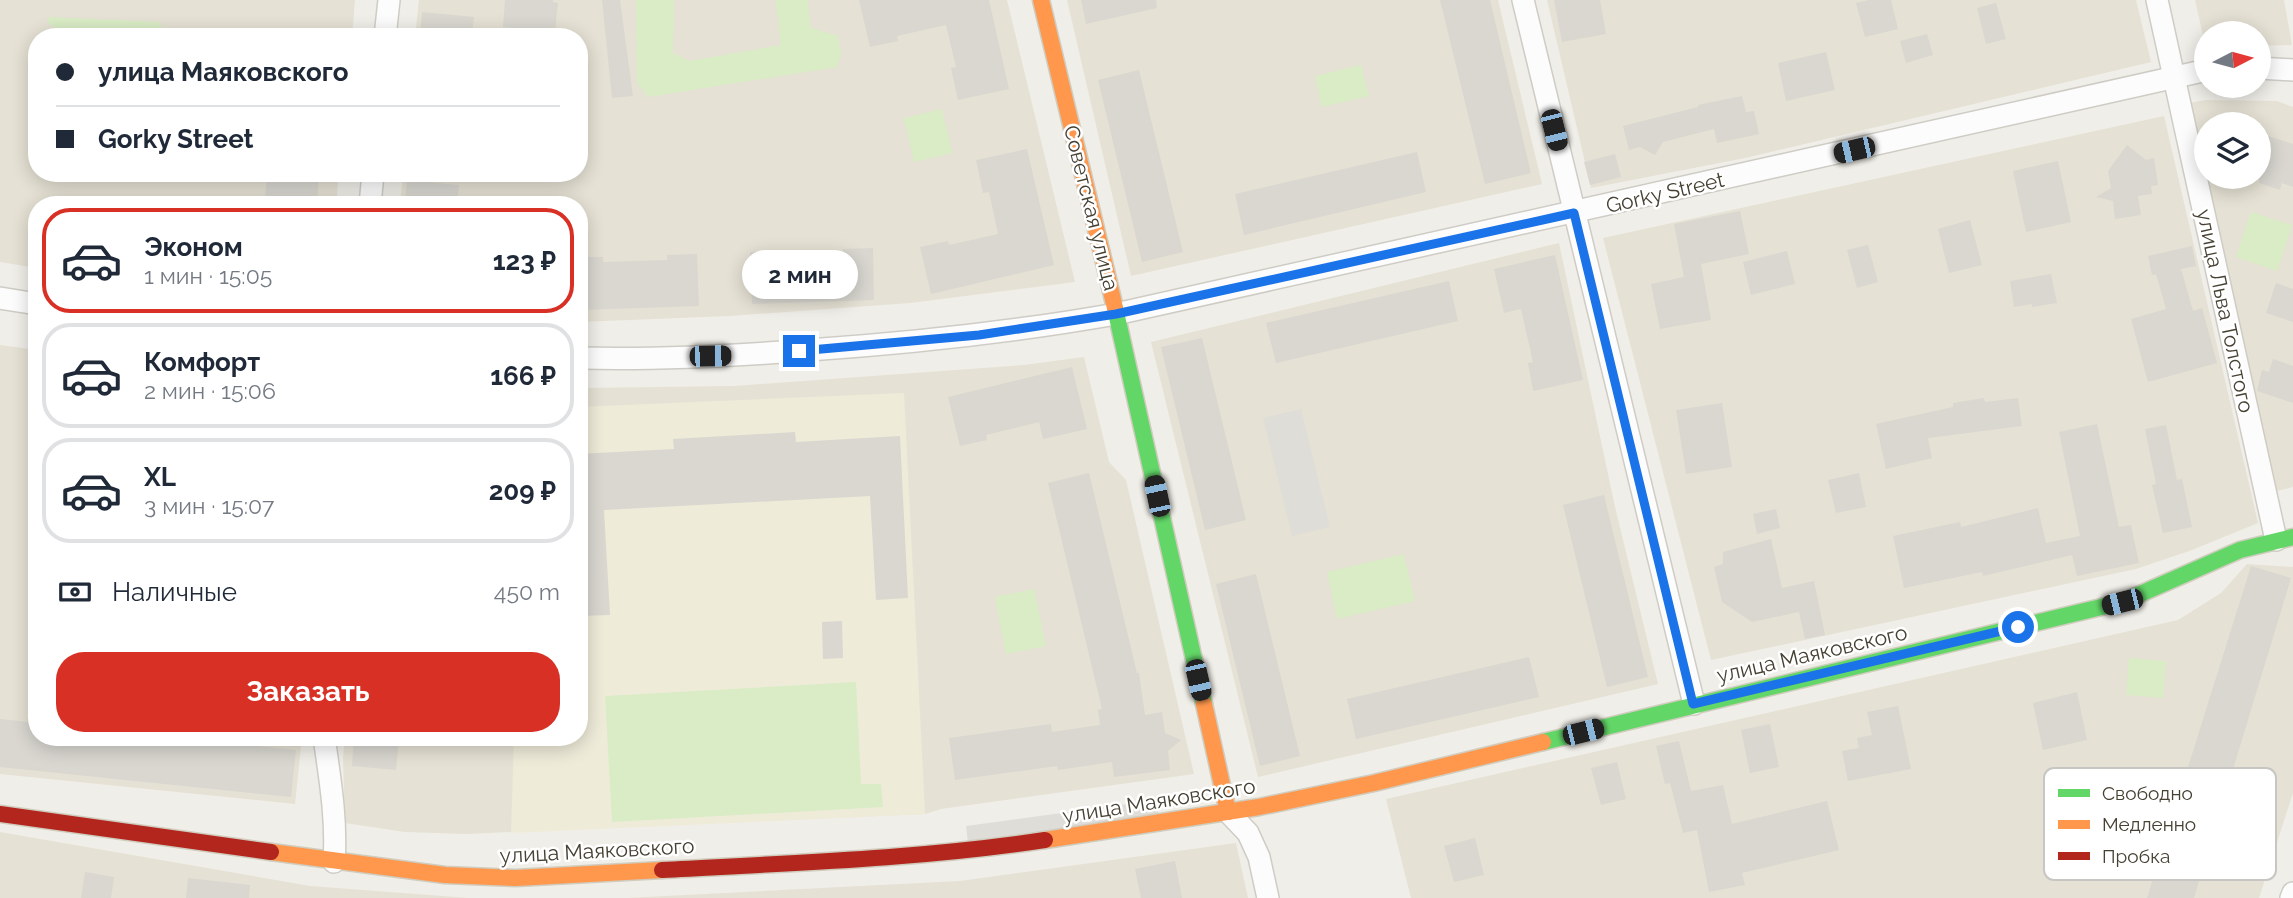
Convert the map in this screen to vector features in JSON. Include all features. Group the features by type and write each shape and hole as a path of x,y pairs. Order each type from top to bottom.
{"street":[{"path":"386,28 389,0"},
{"name":"Советская улица","path":"1041,0 1116,314 1228,812 1248,833 1254,845 1268,898"},
{"path":"1523,0 1693,704"},
{"name":"улица Льва Толстого","path":"2157,0 2173,77 2284,538"},
{"path":"2272,69 2293,70"},
{"name":"Gorky Street","path":"588,358 733,355 860,346 1007,331 1116,314 2194,73"},
{"path":"0,298 28,303"},
{"name":"улица Маяковского","path":"0,814 334,862 445,875 516,878 907,856 999,847 1228,812 1346,789 2122,602 2240,550 2284,538"},
{"path":"325,746 335,813 334,862"},
{"path":"2291,898 2293,893"}],"shaded area":[{"path":"0,0 355,0 353,28 28,28 28,182 338,182 337,196 28,196 28,267 0,262"},
{"path":"419,0 1007,0 1075,282 910,303 730,316 588,322 588,196 401,196 402,182 588,182 588,28 416,28"},
{"path":"1067,0 1498,0 1542,184 1131,276"},
{"path":"1547,0 2136,0 2151,62 1745,158 1591,188"},
{"path":"2195,0 2284,0 2292,45 2272,46 2272,21 2200,21"},
{"path":"2206,100 2277,101 2293,107 2293,487 2277,491 2209,189 2271,189 2271,112 2194,112 2194,125 2189,103"},
{"path":"2164,116 2258,523 2136,569 1711,660 1603,238"},
{"path":"1559,243 1615,507 1658,684 1258,777 1151,342"},
{"path":"0,345 28,349 28,746 301,746 295,804 0,774"},
{"path":"1084,357 1109,462 1126,480 1194,774 941,809 925,814 466,834 405,832 345,823 344,746 588,746 588,388 734,386 1024,365"},
{"path":"904,393 925,814 511,833 514,746 588,746 588,407"},
{"path":"1301,409 1330,527 1292,536 1263,418"},
{"path":"2247,564 2293,567 2293,793 2276,846 2276,768 2044,768 2044,880 2265,880 2259,898 1411,898 1386,799 2178,620 2221,593"},
{"path":"1156,800 1159,817 968,843 966,826"},
{"path":"0,832 310,886 469,898 0,898"},
{"path":"1236,843 1248,898 627,898 960,881"}],"green space":[{"path":"636,0 674,0 673,53 689,61 781,45 776,0 807,0 811,28 838,36 841,54 837,67 648,97 637,83"},
{"path":"49,17 160,22 162,28 54,28 47,22"},
{"path":"1361,65 1369,96 1322,107 1315,76"},
{"path":"942,109 952,153 914,162 904,118"},
{"path":"2251,212 2292,225 2277,271 2236,257"},
{"path":"1404,554 1415,601 1337,619 1327,572"},
{"path":"1034,589 1046,646 1006,654 995,597"},
{"path":"2129,658 2166,661 2163,698 2126,695"},
{"path":"856,682 861,784 881,784 883,807 612,822 605,696"}],"building":[{"path":"505,0 553,0 558,3 555,28 503,27"},
{"path":"602,0 620,0 633,96 612,98"},
{"path":"859,0 989,0 1009,89 958,100 951,68 956,67 946,25 897,36 898,41 870,47"},
{"path":"1081,0 1156,0 1157,8 1086,24"},
{"path":"1440,0 1490,0 1531,173 1485,184"},
{"path":"1554,0 1600,0 1606,34 1562,42"},
{"path":"1891,0 1898,29 1865,37 1856,3"},
{"path":"1996,3 2006,39 1986,44 1977,8"},
{"path":"422,12 474,17 473,28 421,28"},
{"path":"1927,34 1933,55 1906,63 1900,41"},
{"path":"1826,52 1835,90 1786,101 1778,63"},
{"path":"1139,70 1183,252 1142,262 1098,80"},
{"path":"1742,96 1746,112 1754,111 1759,134 1717,143 1714,129 1663,142 1655,155 1640,147 1629,150 1623,126"},
{"path":"2271,137 2293,144 2293,187 2282,183 2280,190 2271,187"},
{"path":"2127,145 2146,160 2154,158 2158,185 2151,186 2152,194 2138,196 2141,215 2115,219 2113,201 2096,197 2111,188 2108,171"},
{"path":"1027,149 1054,265 931,294 920,247 948,241 949,245 998,234 989,192 983,193 976,160"},
{"path":"1417,152 1426,192 1244,235 1235,194"},
{"path":"1615,154 1621,177 1590,185 1584,162"},
{"path":"2058,161 2071,222 2026,232 2013,171"},
{"path":"266,182 318,182 318,196 265,196"},
{"path":"407,182 459,185 458,196 406,196"},
{"path":"1740,211 1749,254 1701,264 1711,320 1660,329 1651,284 1684,277 1674,224"},
{"path":"1970,220 1982,265 1949,273 1938,229"},
{"path":"1868,245 1878,282 1857,288 1847,250"},
{"path":"2192,246 2196,266 2181,269 2193,311 2202,308 2217,363 2148,382 2131,319 2166,309 2156,274 2152,275 2148,256"},
{"path":"873,248 874,300 752,304 750,252 778,251 778,256 843,254 843,249"},
{"path":"1787,251 1795,284 1751,295 1743,262"},
{"path":"697,254 699,306 588,310 588,257 603,257 603,262 667,260 667,255"},
{"path":"1555,255 1583,380 1533,391 1528,363 1533,362 1521,309 1504,313 1494,269"},
{"path":"2051,274 2057,303 2014,307 2010,281"},
{"path":"1449,281 1458,321 1276,363 1266,323"},
{"path":"2276,283 2293,289 2293,322 2266,313"},
{"path":"1202,338 1246,520 1205,530 1161,347"},
{"path":"2273,359 2293,366 2293,403 2257,391 2262,370 2269,372"},
{"path":"1072,367 1087,429 1043,439 1039,422 986,435 987,440 960,446 948,397"},
{"path":"1984,398 1985,402 2018,398 2022,426 1928,438 1932,458 1886,469 1876,424 1953,407 1953,403"},
{"path":"1722,403 1732,467 1686,474 1676,410"},
{"path":"2097,424 2119,527 2131,525 2139,563 2077,576 2072,555 1983,576 1982,572 1904,588 1893,536 1960,522 1961,527 2038,508 2046,543 2080,536 2059,432"},
{"path":"2166,425 2177,480 2182,479 2192,527 2163,533 2152,485 2156,484 2145,429"},
{"path":"795,432 796,442 900,436 908,598 876,600 870,496 604,510 610,615 588,616 588,454 674,449 673,439"},
{"path":"1089,473 1139,673 1145,715 1162,712 1165,733 1181,740 1168,751 1170,770 1114,777 1112,762 1058,770 1057,766 955,780 949,738 1051,724 1052,732 1100,725 1098,710 1102,709 1048,483"},
{"path":"1859,473 1866,507 1836,513 1828,480"},
{"path":"1604,495 1648,677 1607,687 1563,505"},
{"path":"1776,509 1780,528 1757,534 1753,514"},
{"path":"1771,539 1782,588 1814,581 1825,635 1805,639 1799,612 1752,622 1722,602 1714,567 1723,564 1723,552"},
{"path":"2251,566 2291,578 2233,768 2188,768"},
{"path":"1256,574 1300,756 1260,766 1216,584"},
{"path":"842,621 843,658 823,659 822,622"},
{"path":"1529,657 1539,697 1356,739 1347,699"},
{"path":"2077,692 2087,740 2043,750 2033,703"},
{"path":"1898,706 1911,769 1848,781 1842,751 1859,748 1857,738 1872,735 1867,712"},
{"path":"0,719 28,722 28,746 257,746 296,750 291,797 0,767"},
{"path":"1770,724 1779,767 1750,773 1741,730"},
{"path":"1679,741 1691,791 1723,785 1732,824 1827,801 1839,850 1742,873 1745,885 1709,892 1697,830 1683,833 1670,783 1665,784 1656,746"},
{"path":"353,746 398,746 396,770 352,766"},
{"path":"1617,762 1626,799 1601,805 1591,768"},
{"path":"1475,838 1484,875 1454,882 1444,846"},
{"path":"1175,861 1182,898 1141,898 1135,869"},
{"path":"85,872 114,877 111,898 81,898"},
{"path":"188,878 250,885 249,898 186,898"},
{"path":"2153,880 2199,880 2194,898 2147,898"}],"traffic: fast":[{"path":"1115,308 1204,704"},
{"path":"1543,742 2122,602 2240,550 2293,537"}],"traffic: slow":[{"path":"1041,0 1115,308"},
{"path":"1204,704 1228,812"},
{"path":"1045,840 1259,807 1374,783 1543,742"},
{"path":"271,852 445,875 516,878 662,870"}],"traffic: jam":[{"path":"0,814 271,852"},
{"path":"662,870 902,856 1045,840"}],"route":[{"path":"799,351 979,335 1116,314 1574,213 1693,704 2018,627"}]}
